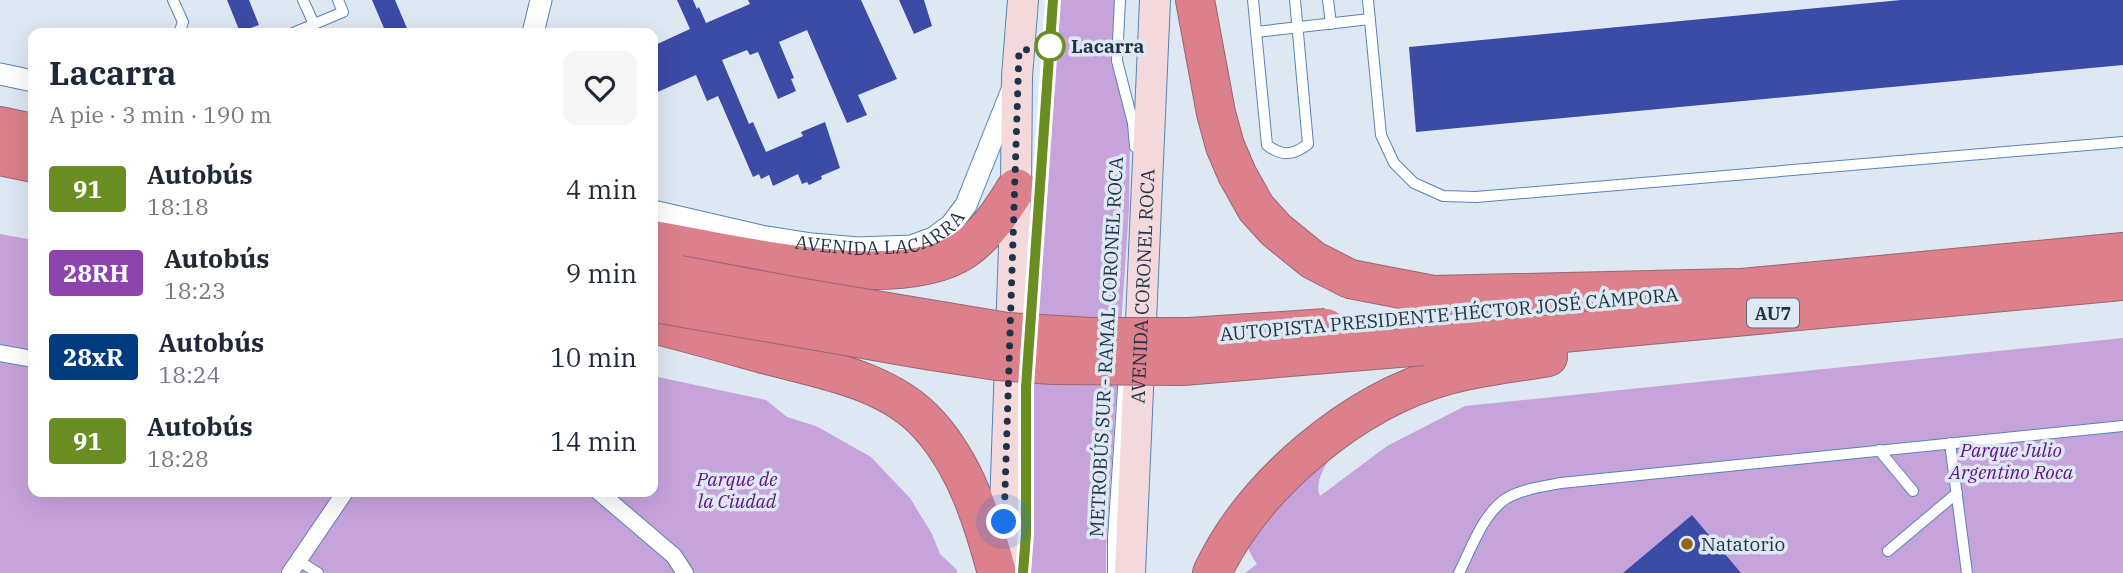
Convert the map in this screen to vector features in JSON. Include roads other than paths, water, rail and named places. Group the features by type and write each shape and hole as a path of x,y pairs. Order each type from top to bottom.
{"highway":[{"path":"1195,0 1216,113 1225,146 1237,174 1256,208 1276,230 1313,260 1350,279 1433,295 1734,288"},
{"path":"0,126 28,132"},
{"path":"0,156 28,162"},
{"path":"658,241 804,266 896,271 932,265 965,249 990,226 1016,188"},
{"name":"AUTOPISTA PRESIDENTE HÉCTOR JOSÉ CÁMPORA","path":"658,303 997,361 1053,365 1183,366 1734,288 2123,252"},
{"name":"AUTOPISTA PRESIDENTE HÉCTOR JOSÉ CÁMPORA","path":"658,270 816,301 1007,332 1091,337 1422,333 1769,314 2123,281"},
{"path":"1212,573 1249,514 1282,477 1314,446 1389,399 1448,375 1769,314"},
{"path":"658,325 835,372 875,387 905,404 928,423 951,453 968,486 990,545 997,573"}],"main road":[{"path":"1003,573 1016,188 1017,76 1023,0"},
{"path":"1139,0 1137,60 1141,77 1152,95"},
{"name":"AVENIDA CORONEL ROCA","path":"1130,573 1154,0"}],"street":[{"path":"534,28 541,0"},
{"path":"0,74 28,80"},
{"name":"AVENIDA LACARRA","path":"658,212 761,236 812,244 887,248 911,246 933,238 951,225 966,205 1017,76"},
{"path":"0,353 28,358"},
{"path":"295,567 342,497"},
{"path":"604,497 674,556 685,573"}],"lane":[{"path":"173,0 183,22 181,28"},
{"path":"303,0 314,24"},
{"path":"305,28 343,12 338,0"},
{"path":"1023,573 1026,387 1053,0"},
{"name":"METROBÚS SUR - RAMAL CORONEL ROCA","path":"1120,0 1117,61 1133,123 1135,165"},
{"path":"1253,0 1267,145 1276,152 1297,152 1308,144 1294,0"},
{"path":"1328,0 1331,24"},
{"path":"1368,0 1381,135 1394,163 1414,183 1443,196 1476,197 2123,142"},
{"path":"1256,32 1370,19"},
{"name":"METROBÚS SUR - RAMAL CORONEL ROCA","path":"1133,232 1135,191"},
{"name":"METROBÚS SUR - RAMAL CORONEL ROCA","path":"1126,344 1127,330"},
{"name":"METROBÚS SUR - RAMAL CORONEL ROCA","path":"1114,573 1113,538 1125,358"},
{"path":"1459,573 1488,518 1506,499 1531,489 1561,482 2123,426"},
{"path":"1950,443 1967,573"},
{"path":"1879,450 1913,491"},
{"path":"1888,551 1957,493"},
{"path":"295,567 318,573"}],"place":[{"name":"Lacarra","path":"1050,46"},
{"name":"Natatorio","path":"1687,544"}],"park label":[{"name":"Parque Julio Argentino Roca","path":"2011,461"},
{"name":"Parque de la Ciudad","path":"737,490"}]}
